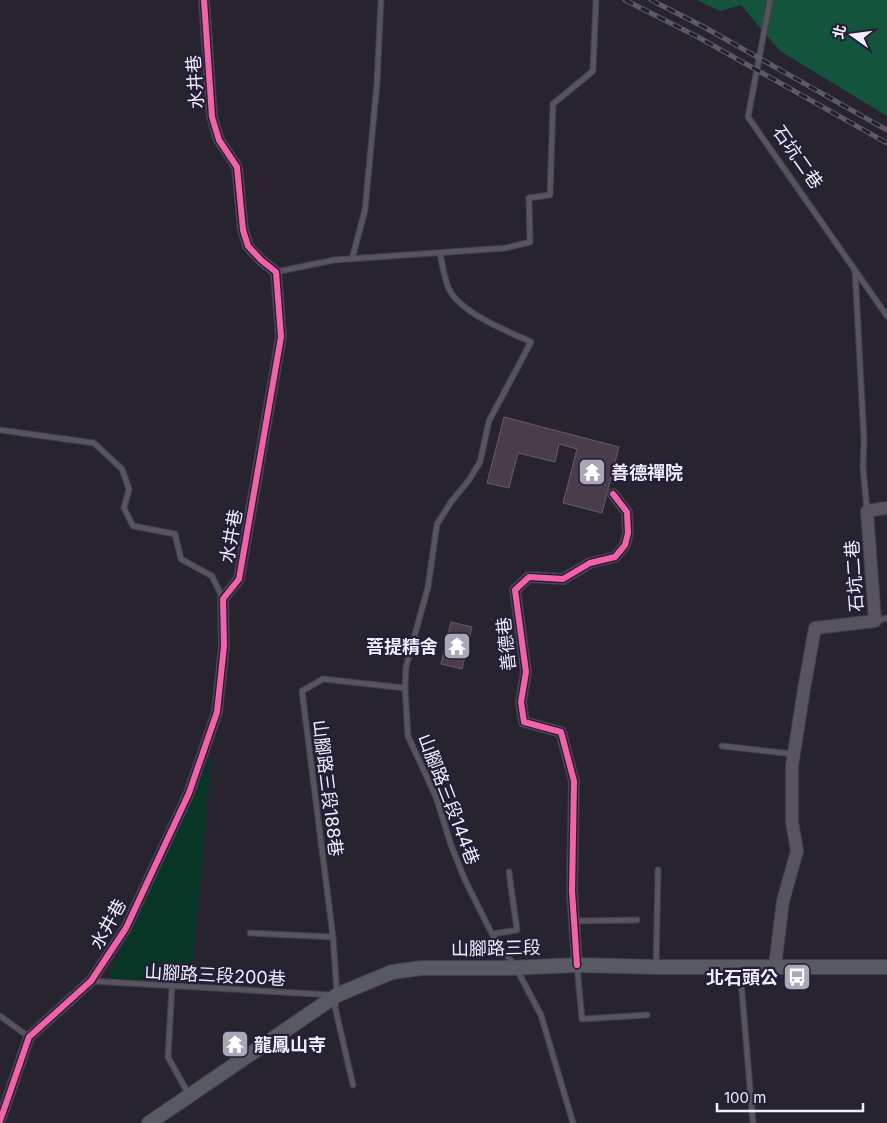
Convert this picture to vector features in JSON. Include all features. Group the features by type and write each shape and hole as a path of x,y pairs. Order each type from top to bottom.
{"main road":[{"name":"山腳路三段","path":"149,1123 337,995 392,972 422,968 516,968 577,965 887,967"}],"street":[{"name":"水井巷","path":"29,1037 91,982 126,928 192,784 216,712 224,646 223,599 239,579 281,337 276,272 248,246 243,230 237,167 219,140 212,117 204,0"},
{"name":"善德巷","path":"577,965 572,869 574,781 561,732 524,722 521,702 526,672 515,590 529,577 562,579 590,563 615,557 625,545 628,533 627,512 613,494"},
{"path":"867,511 887,508"},
{"name":"石坑二巷","path":"775,966 783,901 797,851 792,822 792,766 815,628 881,620 867,511"},
{"path":"0,1121 29,1037"}],"lane":[{"path":"352,259 365,210 377,82 381,0"},
{"path":"276,272 334,260 506,248 530,242 529,198 550,195 553,104 593,71 596,0"},
{"name":"石坑二巷","path":"770,0 748,117 887,316"},
{"name":"山腳路三段144巷","path":"440,253 448,288 460,305 500,328 531,342 489,421 480,462 437,524 428,587 406,667 405,688 408,736 436,797 451,845 465,880 492,934 516,968 541,1015 572,1123"},
{"path":"855,270 864,440 863,467 867,511"},
{"name":"水井巷","path":"0,430 94,443 122,469 129,489 124,508 133,526 175,534 181,559 212,576 223,599"},
{"name":"山腳路三段188巷","path":"353,1085 335,1007 337,995 333,937 302,691 324,679 405,688"},
{"path":"722,746 794,754"},
{"path":"656,967 658,870"},
{"path":"492,934 517,930 509,872"},
{"path":"574,921 637,920"},
{"path":"250,934 333,937"},
{"path":"577,965 582,1019 647,1015"},
{"path":"740,967 754,1123"},
{"name":"山腳路三段200巷","path":"91,982 337,995"},
{"path":"172,986 168,1056 190,1095"},
{"path":"0,1016 29,1037"}],"green space":[{"path":"697,0 887,0 887,116 780,51 741,5 720,11"},
{"path":"212,754 191,985 108,978"}],"building":[{"name":"善德禪院","path":"504,417 619,447 602,513 563,503 577,449 559,444 555,462 518,453 509,488 487,483"},
{"name":"菩提精舍","path":"451,622 472,627 462,669 441,664"},
{"name":"龍鳳山寺","path":"227,1036 244,1037 243,1048 238,1052 227,1051"}],"railway":[{"path":"625,0 698,37 887,143"},
{"path":"651,0 704,27 887,130"}],"cycle path":[{"path":"0,1121 29,1037 91,981 126,928 189,793 217,712 224,646 223,599 239,579 281,337 276,272 248,246 243,230 237,167 219,140 212,117 204,0"},
{"path":"577,965 572,891 574,781 561,732 524,722 521,702 526,672 515,590 529,577 563,579 590,563 615,557 625,545 628,533 627,512 613,494"}],"place":[{"name":"善德禪院","path":"592,472"},
{"name":"菩提精舍","path":"457,646"},
{"name":"北石頭公","path":"797,977"},
{"name":"龍鳳山寺","path":"235,1044"}]}
